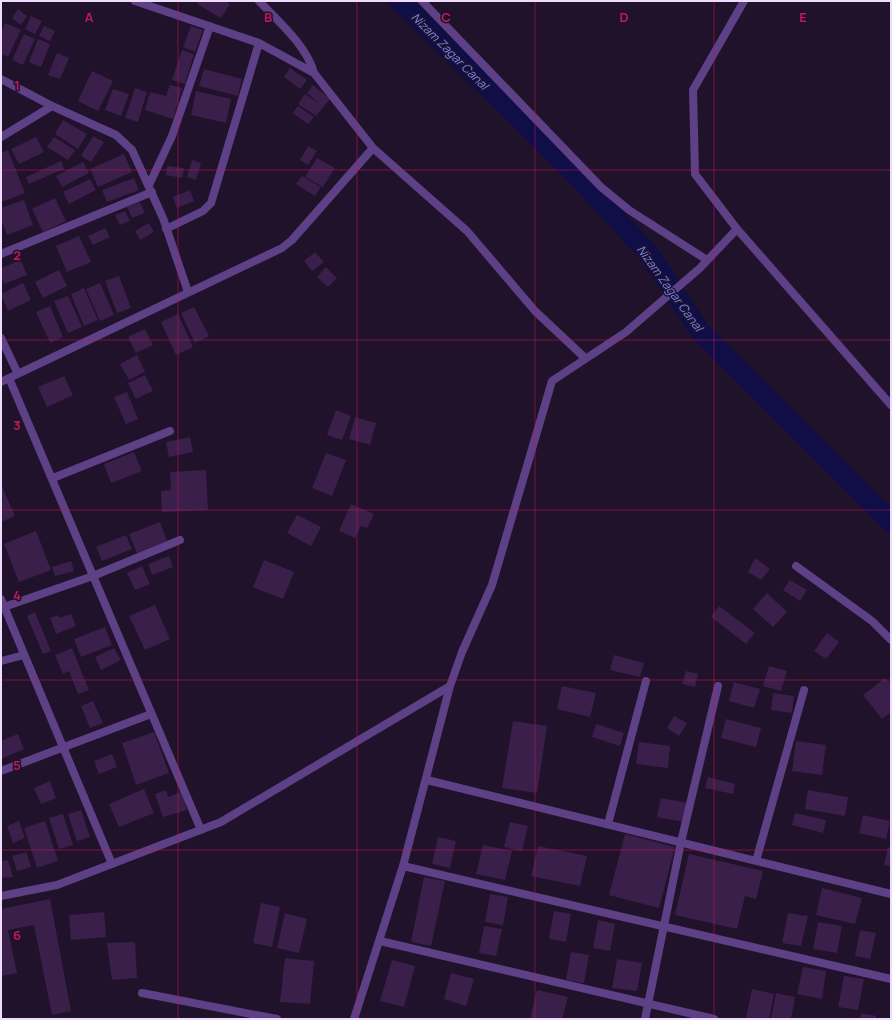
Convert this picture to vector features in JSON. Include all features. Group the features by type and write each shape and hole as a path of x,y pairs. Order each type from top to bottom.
{"street":[{"path":"135,1 259,43 314,73"},
{"path":"259,1 282,24 310,59 314,73 373,148 467,231 538,314 585,358"},
{"path":"422,1 602,187 629,210 707,260"},
{"path":"744,1 692,90 695,174 737,229 891,405"},
{"path":"1,254 150,188 172,136 210,26"},
{"path":"166,229 203,211 211,203 259,43"},
{"path":"1,80 52,106 100,127 123,140 132,150 150,188 188,292"},
{"path":"1,137 52,106"},
{"path":"1,382 286,245 373,148"},
{"path":"354,1019 403,866 450,686 462,652 492,585 552,380 626,332 700,268 737,229"},
{"path":"1,338 18,374"},
{"path":"9,378 53,478 200,830"},
{"path":"53,478 170,431"},
{"path":"4,607 94,576 180,540"},
{"path":"796,566 872,621 891,640"},
{"path":"1,599 112,864"},
{"path":"1,661 24,655"},
{"path":"608,824 646,681"},
{"path":"1,896 57,885 221,822 450,686"},
{"path":"645,1019 681,842 718,686"},
{"path":"756,861 804,690"},
{"path":"1,771 64,749 151,714"},
{"path":"426,780 891,894"},
{"path":"403,866 891,979"},
{"path":"380,941 714,1019"},
{"path":"142,993 277,1019"}],"building":[{"path":"199,1 225,1 230,4 221,18 197,4"},
{"path":"18,9 27,16 21,25 12,18"},
{"path":"31,16 42,21 35,34 25,29"},
{"path":"5,23 21,30 8,57 1,54 1,33"},
{"path":"44,26 55,31 50,41 39,36"},
{"path":"191,26 203,30 195,52 183,47"},
{"path":"24,34 35,39 23,65 12,60"},
{"path":"38,39 50,44 41,67 29,62"},
{"path":"182,50 194,54 185,84 172,80"},
{"path":"57,53 69,58 60,79 48,75"},
{"path":"290,68 307,80 300,89 284,77"},
{"path":"204,69 242,79 238,96 199,86"},
{"path":"92,71 113,81 98,111 78,101"},
{"path":"170,85 182,88 173,119 145,110 150,92 166,96"},
{"path":"313,85 330,99 316,116 298,104 305,94 320,104 307,93"},
{"path":"135,88 147,92 138,122 125,118"},
{"path":"113,89 129,94 121,116 105,110"},
{"path":"196,91 231,99 226,123 191,115"},
{"path":"298,106 314,117 308,124 293,113"},
{"path":"63,120 87,134 78,149 55,134"},
{"path":"93,136 104,142 91,162 81,156"},
{"path":"36,137 44,152 19,164 11,149"},
{"path":"54,137 75,150 68,160 47,147"},
{"path":"308,146 317,151 308,165 300,160"},
{"path":"8,150 25,193 1,202 1,153"},
{"path":"124,154 132,172 98,187 90,169"},
{"path":"317,158 335,168 323,187 305,177"},
{"path":"192,160 201,163 196,180 187,177"},
{"path":"61,161 64,169 29,184 26,177"},
{"path":"83,162 89,173 62,187 56,176"},
{"path":"167,166 184,168 182,178 166,175"},
{"path":"302,176 321,187 315,196 296,184"},
{"path":"134,178 139,190 107,202 102,190"},
{"path":"90,179 96,190 69,204 63,192"},
{"path":"190,190 194,201 177,208 173,197"},
{"path":"55,198 66,221 43,232 32,209"},
{"path":"24,200 33,225 7,235 1,219 1,208"},
{"path":"140,202 145,213 132,218 127,207"},
{"path":"125,211 130,221 120,225 115,215"},
{"path":"149,223 154,232 140,240 135,231"},
{"path":"105,228 110,237 93,245 88,236"},
{"path":"79,236 91,262 67,272 56,246"},
{"path":"315,252 324,262 312,271 304,261"},
{"path":"21,260 27,275 4,284 1,276 1,268"},
{"path":"326,267 337,278 328,287 317,277"},
{"path":"59,270 67,286 43,298 35,282"},
{"path":"119,276 131,308 117,313 105,281"},
{"path":"23,283 31,300 8,311 1,294"},
{"path":"100,283 114,315 100,321 86,289"},
{"path":"84,288 98,320 84,326 71,294"},
{"path":"68,296 82,327 68,333 54,301"},
{"path":"50,306 63,337 50,343 36,312"},
{"path":"194,307 209,336 195,343 181,313"},
{"path":"178,314 193,347 176,355 161,322"},
{"path":"145,329 153,345 136,353 128,337"},
{"path":"137,355 145,372 129,380 120,364"},
{"path":"145,375 153,391 136,399 128,383"},
{"path":"64,376 73,395 47,407 38,387"},
{"path":"127,392 138,419 126,424 114,397"},
{"path":"336,410 351,416 342,440 327,435"},
{"path":"355,417 376,423 370,445 349,439"},
{"path":"190,437 193,452 169,457 166,442"},
{"path":"134,452 142,471 111,483 104,464"},
{"path":"326,453 346,460 332,496 312,488"},
{"path":"206,470 208,510 162,512 161,491 171,490 170,472"},
{"path":"1,484 15,516 1,522"},
{"path":"351,504 374,514 367,528 361,526 355,538 339,531"},
{"path":"297,515 321,527 311,546 287,533"},
{"path":"160,522 167,541 137,553 129,534"},
{"path":"36,531 51,570 19,582 4,544"},
{"path":"126,535 132,549 102,561 96,547"},
{"path":"169,556 173,567 152,575 148,564"},
{"path":"755,558 770,569 761,580 748,572"},
{"path":"264,560 294,572 283,599 253,587"},
{"path":"71,561 74,571 55,576 52,567"},
{"path":"142,566 150,584 135,590 127,573"},
{"path":"790,580 807,590 800,601 783,590"},
{"path":"767,593 787,612 773,627 753,609"},
{"path":"155,605 170,639 145,650 129,616"},
{"path":"719,606 755,633 746,644 711,617"},
{"path":"35,612 51,651 43,654 27,616"},
{"path":"71,614 76,626 56,634 50,618 58,615 59,618"},
{"path":"105,627 112,645 81,657 74,639"},
{"path":"827,633 839,642 826,659 814,651"},
{"path":"72,648 89,690 78,694 69,671 63,674 55,655"},
{"path":"114,648 121,660 101,670 95,657"},
{"path":"614,655 644,663 640,677 610,670"},
{"path":"769,666 787,671 781,691 763,686"},
{"path":"686,671 698,674 695,687 682,684"},
{"path":"885,678 891,684 891,712 882,719 863,695"},
{"path":"734,682 760,689 754,708 729,701"},
{"path":"562,686 596,693 590,717 557,709"},
{"path":"773,693 794,696 792,713 771,710"},
{"path":"93,701 103,723 90,728 81,706"},
{"path":"674,716 687,723 679,736 667,728"},
{"path":"726,719 761,728 756,747 721,738"},
{"path":"513,721 547,726 537,793 502,788"},
{"path":"596,724 624,733 620,746 592,737"},
{"path":"154,732 169,773 136,785 122,743"},
{"path":"18,734 24,749 1,759 1,741"},
{"path":"796,741 826,745 822,775 792,771"},
{"path":"639,742 670,746 668,768 636,764"},
{"path":"112,754 117,767 99,774 94,761"},
{"path":"708,777 735,784 733,794 705,788"},
{"path":"50,781 56,798 41,804 34,788"},
{"path":"144,789 154,813 119,827 109,804"},
{"path":"166,790 168,797 181,792 187,810 163,817 155,794"},
{"path":"808,790 848,797 845,816 805,809"},
{"path":"661,798 688,803 684,822 657,817"},
{"path":"81,810 90,837 77,841 68,814"},
{"path":"795,813 826,820 823,833 792,825"},
{"path":"63,814 73,845 59,849 49,818"},
{"path":"863,815 890,821 886,839 859,833"},
{"path":"19,821 25,838 13,843 7,826"},
{"path":"45,821 58,861 37,868 24,828"},
{"path":"510,822 528,826 522,851 504,847"},
{"path":"625,834 675,847 659,908 609,895"},
{"path":"438,837 456,841 450,868 432,864"},
{"path":"483,845 512,851 505,880 476,874"},
{"path":"538,846 587,856 580,886 531,876"},
{"path":"888,847 891,848 891,866 884,865"},
{"path":"26,852 31,867 17,871 12,856"},
{"path":"689,854 763,871 756,899 745,896 737,929 675,915"},
{"path":"8,860 13,877 1,878 1,861"},
{"path":"424,877 445,881 431,946 411,942"},
{"path":"822,888 862,898 855,924 816,915"},
{"path":"490,894 508,897 503,925 485,922"},
{"path":"50,899 71,1011 52,1015 34,925 8,930 17,973 1,976 1,909"},
{"path":"261,903 280,907 272,947 253,943"},
{"path":"554,911 571,914 566,942 549,939"},
{"path":"104,912 106,937 71,940 69,915"},
{"path":"285,913 307,919 299,953 277,948"},
{"path":"788,913 808,916 801,946 782,943"},
{"path":"598,920 615,924 610,951 593,948"},
{"path":"818,922 842,926 837,953 813,949"},
{"path":"484,926 502,929 496,956 479,953"},
{"path":"860,930 876,933 870,959 855,956"},
{"path":"135,942 137,978 112,980 107,943"},
{"path":"571,952 589,955 584,983 566,980"},
{"path":"285,958 314,961 310,1004 280,1002"},
{"path":"617,959 642,963 637,991 612,988"},
{"path":"392,960 415,966 404,1007 380,1001"},
{"path":"803,967 826,971 822,999 797,994"},
{"path":"451,973 474,979 466,1006 444,999"},
{"path":"844,976 864,979 858,1010 838,1007"},
{"path":"752,989 774,994 769,1019 746,1018"},
{"path":"537,990 568,997 562,1019 530,1019"},
{"path":"776,993 795,997 791,1019 771,1019"},
{"path":"861,1013 876,1016 876,1019 860,1019"}],"waterway":[{"name":"Nizam Zagar Canal","path":"400,1 575,174 650,255 699,330 891,522"}]}
